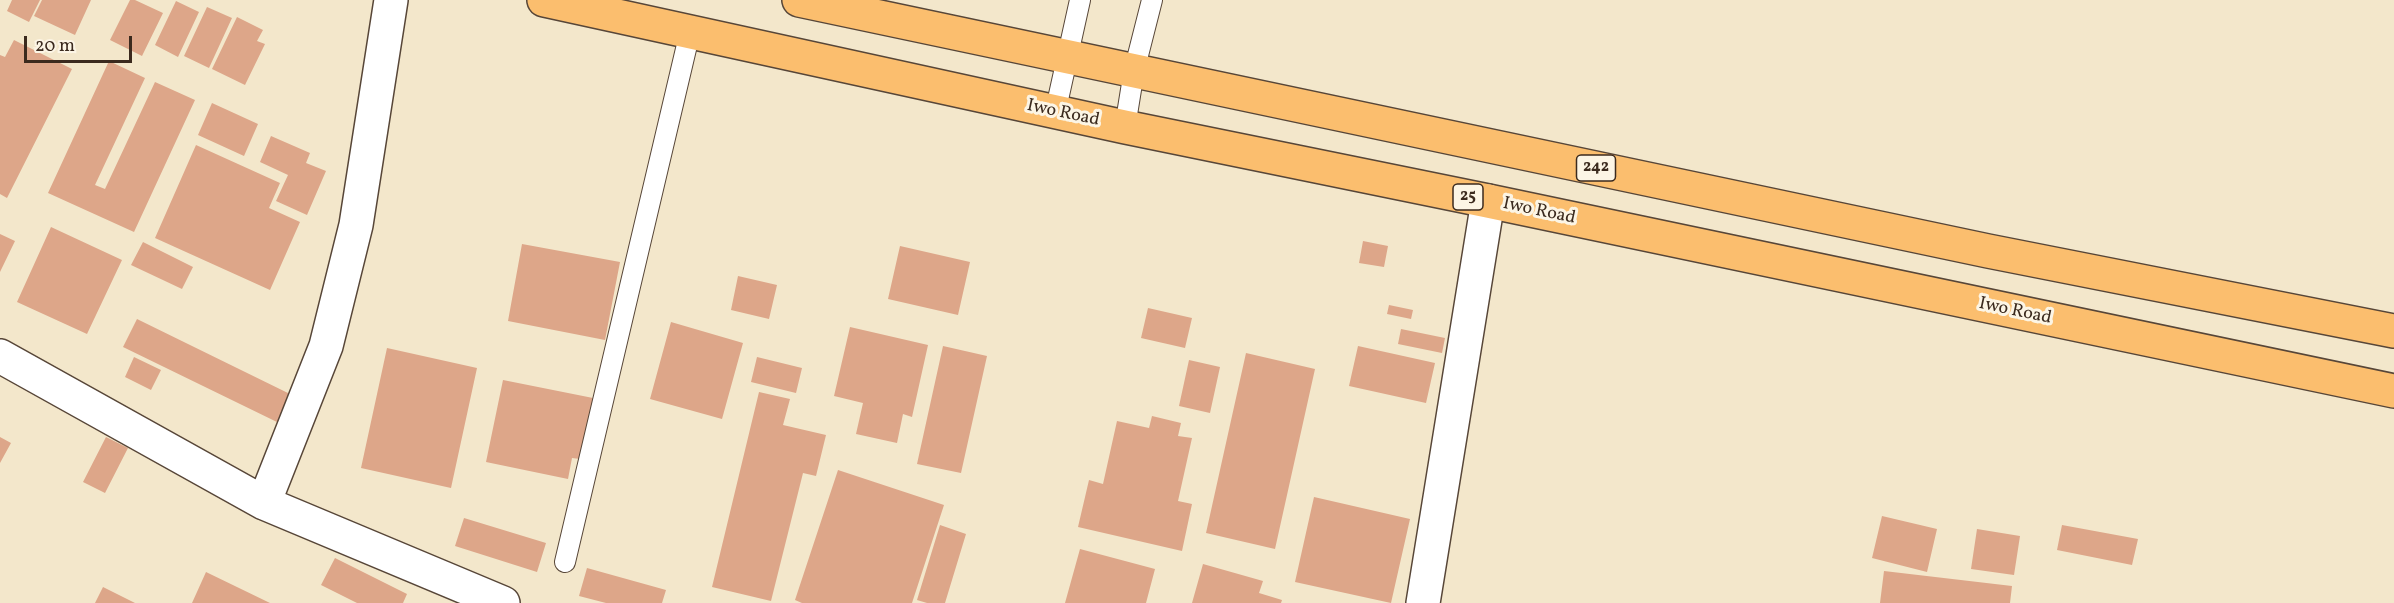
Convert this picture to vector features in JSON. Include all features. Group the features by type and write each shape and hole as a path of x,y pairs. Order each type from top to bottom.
{"main road":[{"name":"Iwo Road","path":"544,0 1125,128 1488,201 2394,391"},
{"name":"242","path":"799,0 1976,249 2394,331"}],"street":[{"path":"264,503 326,346 356,225 391,0"},
{"path":"1423,603 1488,201"},
{"path":"0,356 264,503 503,603"}],"lane":[{"path":"1055,112 1080,0"},
{"path":"1125,128 1134,71 1152,0"},
{"path":"565,562 690,32"}],"building":[{"path":"12,0 40,0 29,22 7,11"},
{"path":"42,0 91,0 75,35 34,16"},
{"path":"130,0 135,0 163,13 142,56 110,40"},
{"path":"176,1 199,12 178,57 155,45"},
{"path":"207,7 232,18 209,68 184,56"},
{"path":"237,17 263,30 257,41 265,44 245,85 212,69"},
{"path":"14,40 72,69 7,198 0,194 0,55 5,57"},
{"path":"109,61 145,78 95,185 105,189 155,82 195,100 134,232 48,193"},
{"path":"212,103 258,124 244,156 198,135"},
{"path":"271,136 310,153 306,163 326,171 307,215 276,201 288,175 260,162"},
{"path":"196,145 280,183 269,208 300,222 270,290 155,238"},
{"path":"51,227 122,260 87,334 17,302"},
{"path":"0,234 15,241 0,272"},
{"path":"1363,241 1388,246 1384,267 1359,263"},
{"path":"143,242 193,267 182,289 131,265"},
{"path":"522,244 620,262 605,340 508,321"},
{"path":"900,246 970,262 958,315 888,299"},
{"path":"738,276 777,285 769,319 731,310"},
{"path":"1389,305 1413,310 1411,319 1387,314"},
{"path":"1148,308 1192,318 1185,348 1141,338"},
{"path":"137,319 292,395 279,423 123,347"},
{"path":"671,322 743,343 722,419 650,399"},
{"path":"850,327 928,345 912,417 903,414 897,443 856,434 863,403 834,396"},
{"path":"1401,329 1445,338 1442,353 1398,344"},
{"path":"943,346 987,356 961,473 917,464"},
{"path":"1358,346 1435,363 1426,403 1349,386"},
{"path":"387,348 477,368 451,488 361,468"},
{"path":"1246,353 1315,369 1275,549 1206,533"},
{"path":"134,357 161,370 151,390 125,377"},
{"path":"757,357 802,368 796,393 751,382"},
{"path":"1189,360 1220,367 1210,413 1179,406"},
{"path":"503,380 593,398 580,459 572,458 568,479 486,462"},
{"path":"759,392 790,399 783,425 826,435 816,476 803,473 771,601 712,587"},
{"path":"1152,416 1181,423 1178,436 1192,438 1178,501 1192,504 1182,551 1078,527 1089,480 1103,484 1117,421 1149,428"},
{"path":"0,437 11,443 0,463"},
{"path":"106,437 128,448 105,493 83,482"},
{"path":"838,470 944,505 912,603 802,603 795,600"},
{"path":"1314,497 1410,519 1391,603 1295,582"},
{"path":"1882,516 1937,529 1927,572 1872,558"},
{"path":"464,518 546,543 537,572 455,546"},
{"path":"940,525 966,534 945,603 927,603 917,600"},
{"path":"2062,525 2138,539 2132,565 2057,550"},
{"path":"1977,529 2020,536 2014,575 1971,569"},
{"path":"1080,549 1155,569 1146,603 1065,603"},
{"path":"335,558 407,594 403,603 357,603 321,585"},
{"path":"1203,564 1263,581 1259,593 1282,600 1281,603 1192,603"},
{"path":"587,568 666,590 662,603 606,603 579,596"},
{"path":"1884,571 2012,586 2010,603 1880,603"},
{"path":"206,572 270,603 192,603"},
{"path":"103,587 135,603 95,603"}]}
